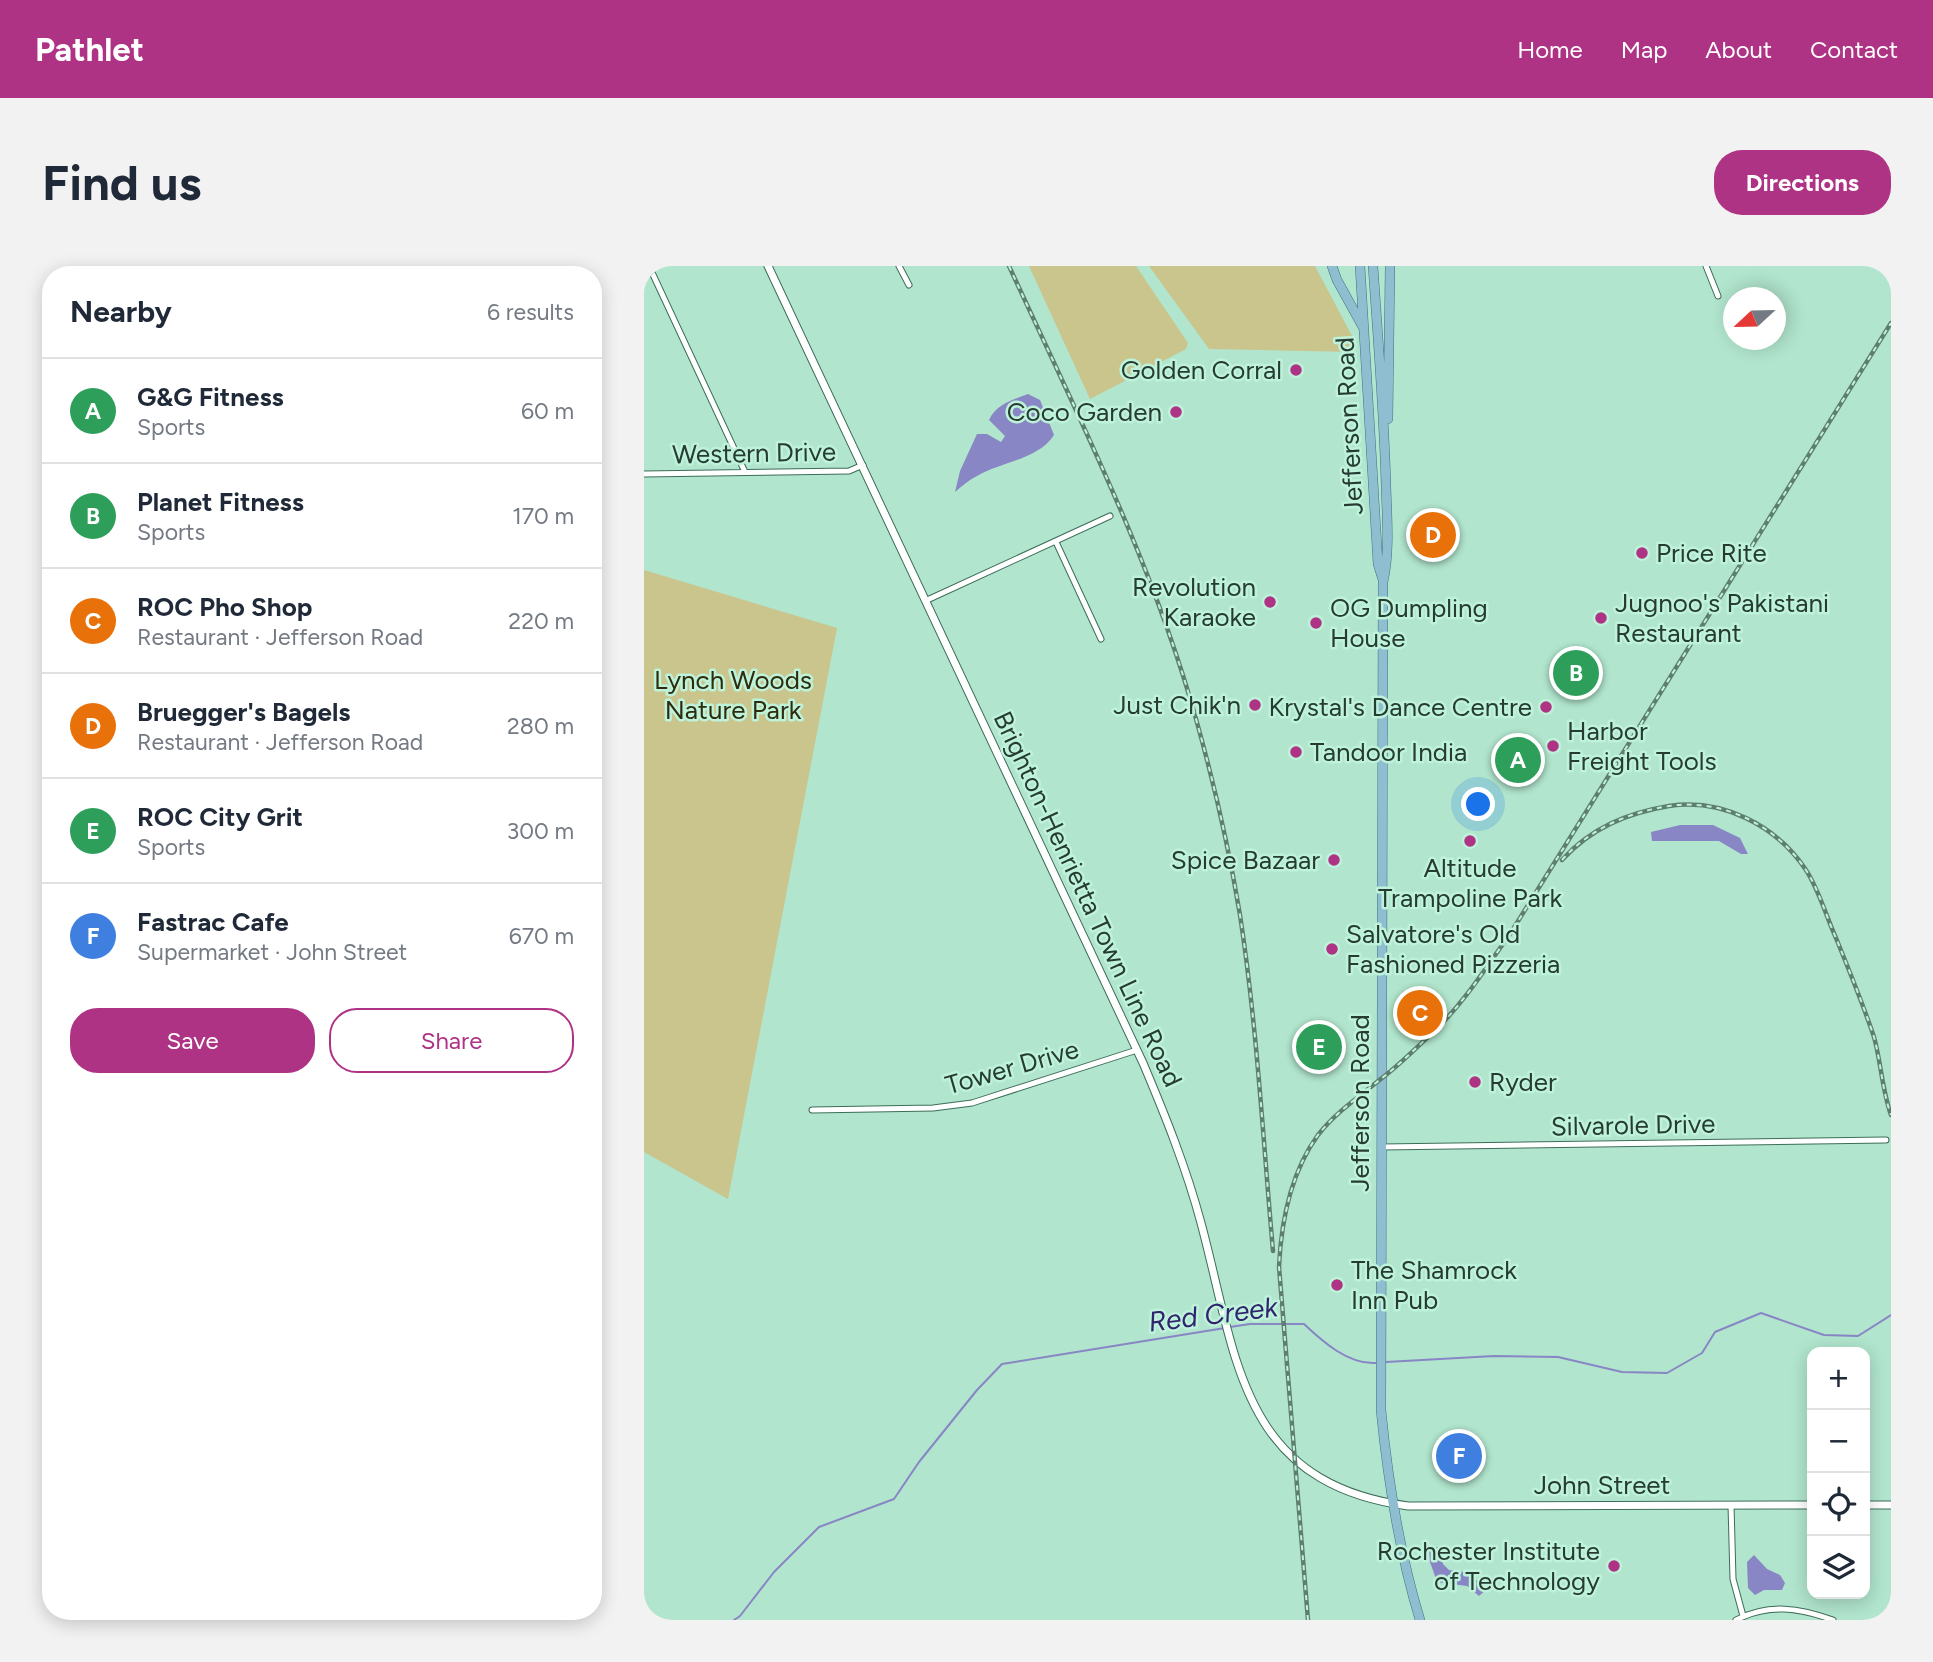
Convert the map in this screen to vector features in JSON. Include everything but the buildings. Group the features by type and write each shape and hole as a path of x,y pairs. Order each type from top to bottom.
{"main road":[{"path":"1332,266 1336,280 1364,329"},
{"name":"Jefferson Road","path":"1360,266 1378,564 1383,582"},
{"name":"Jefferson Road","path":"1373,266 1385,459 1387,565 1383,582 1381,1373 1384,1439 1392,1504 1420,1620"},
{"path":"1385,459 1388,438 1390,266"}],"street":[{"path":"649,266 745,472"},
{"name":"Brighton-Henrietta Town Line Road","path":"768,266 1137,1050 1186,1172 1232,1347 1254,1407 1290,1454 1341,1489 1392,1504"},
{"path":"899,266 909,285"},
{"path":"1706,266 1718,296"},
{"name":"Western Drive","path":"644,474 849,471 863,465"},
{"path":"925,601 1110,516"},
{"path":"1056,542 1101,639"},
{"name":"Tower Drive","path":"812,1110 951,1107 1000,1095 1137,1050"},
{"name":"Silvarole Drive","path":"1381,1147 1886,1140"},
{"name":"John Street","path":"1392,1504 1445,1507 1807,1505"},
{"path":"1731,1505 1733,1579 1744,1616"},
{"path":"1870,1505 1891,1505"},
{"path":"1736,1620 1770,1609 1785,1608 1800,1609 1833,1620"}],"green space":[{"path":"1029,266 1136,266 1188,343 1186,349 1090,399"},
{"path":"1149,266 1315,266 1352,336 1355,352 1209,349"},
{"name":"Lynch Woods Nature Park","path":"644,570 837,628 728,1199 644,1152"}],"shaded area":[{"path":"1028,394 1040,400 1054,435 1039,450 977,476 955,492 960,471 977,434 987,434 1001,442 1005,436 989,420 1005,403"},
{"path":"1680,825 1713,825 1740,838 1748,854 1741,854 1719,841 1652,841 1651,832"},
{"path":"1438,1547 1443,1564 1449,1570 1464,1572 1488,1588 1479,1596 1467,1586 1437,1582 1430,1562 1429,1548"},
{"path":"1754,1555 1767,1569 1780,1575 1785,1583 1782,1590 1764,1590 1755,1595 1748,1588 1747,1562"}],"waterway":[{"name":"Red Creek","path":"1386,1362 1494,1356 1558,1357 1622,1372 1667,1373 1702,1353 1715,1332 1761,1313 1824,1335 1858,1336 1891,1315"},
{"name":"Red Creek","path":"1230,1327 1250,1324 1304,1324 1328,1345 1346,1356 1366,1363 1376,1363"},
{"name":"Red Creek","path":"734,1620 774,1572 819,1527 894,1499 919,1462 977,1390 1002,1364 1225,1328"}],"railway":[{"path":"1009,266 1135,545 1178,660 1203,743 1221,816 1246,957 1273,1251"},
{"path":"1308,1620 1279,1267 1285,1216 1301,1165 1318,1135 1332,1119 1442,1024 1463,1000 1510,934 1891,323"},
{"path":"1562,860 1585,839 1611,824 1639,813 1669,806 1709,806 1728,811 1746,818 1779,840 1806,870 1822,903 1874,1037 1891,1115"}],"place":[{"name":"Golden Corral","path":"1296,370"},
{"name":"Coco Garden","path":"1176,412"},
{"name":"Bruegger's Bagels","path":"1433,535"},
{"name":"Price Rite","path":"1642,553"},
{"name":"Revolution Karaoke","path":"1270,602"},
{"name":"Jugnoo's Pakistani Restaurant","path":"1601,618"},
{"name":"OG Dumpling House","path":"1316,623"},
{"name":"Planet Fitness","path":"1576,673"},
{"name":"Just Chik'n","path":"1255,705"},
{"name":"Krystal's Dance Centre","path":"1546,707"},
{"name":"Harbor Freight Tools","path":"1553,746"},
{"name":"Tandoor India","path":"1296,752"},
{"name":"G&G Fitness","path":"1518,760"},
{"name":"Altitude Trampoline Park","path":"1470,841"},
{"name":"Spice Bazaar","path":"1334,860"},
{"name":"Salvatore's Old Fashioned Pizzeria","path":"1332,949"},
{"name":"ROC Pho Shop","path":"1420,1013"},
{"name":"ROC City Grit","path":"1319,1047"},
{"name":"Ryder","path":"1475,1082"},
{"name":"The Shamrock Inn Pub","path":"1337,1285"},
{"name":"Fastrac Cafe","path":"1459,1456"},
{"name":"Rochester Institute of Technology","path":"1614,1566"}]}
